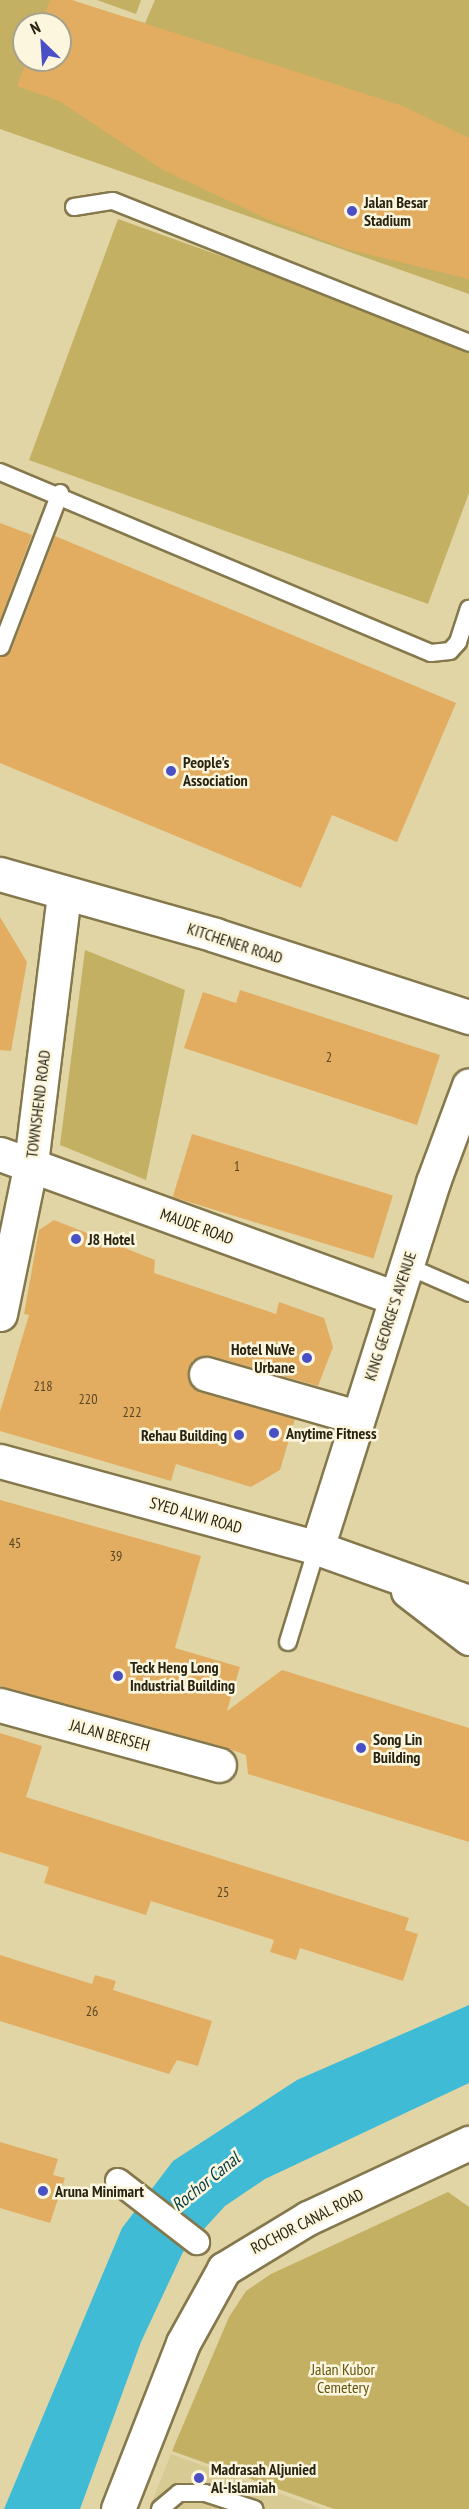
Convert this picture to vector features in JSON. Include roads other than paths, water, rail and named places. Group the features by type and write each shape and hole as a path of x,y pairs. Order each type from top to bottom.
{"street":[{"name":"KITCHENER ROAD","path":"0,874 469,1017"},
{"name":"TOWNSHEND ROAD","path":"0,1314 31,1163 64,893"},
{"name":"KING GEORGE'S AVENUE","path":"317,1548 405,1265 469,1085"},
{"name":"MAUDE ROAD","path":"0,1154 31,1163 395,1298"},
{"path":"206,1374 357,1417"},
{"name":"SYED ALWI ROAD","path":"0,1461 317,1548 390,1576 469,1602"},
{"name":"SYED ALWI ROAD","path":"390,1576 469,1638"},
{"name":"JALAN BERSEH","path":"0,1705 219,1765"},
{"name":"ROCHOR CANAL ROAD","path":"118,2509 183,2343 224,2269 308,2218 464,2152"},
{"path":"117,2181 194,2239"}],"lane":[{"path":"74,207 113,201 469,343"},
{"path":"0,472 60,493 431,653 450,651 458,642 469,609"},
{"path":"1,647 60,493"},
{"path":"405,1265 469,1293"},
{"path":"288,1642 317,1548"},
{"path":"160,2509 179,2493 205,2493 255,2509"}],"water":[{"name":"Rochor Canal","path":"469,2005 469,2083 265,2179 225,2206 183,2252 141,2342 80,2509 4,2509 122,2228 173,2161 297,2080"}],"place":[{"name":"Jalan Besar Stadium","path":"352,211"},
{"name":"People's Association","path":"171,771"},
{"name":"J8 Hotel","path":"76,1239"},
{"name":"Hotel NuVe Urbane","path":"307,1358"},
{"name":"Anytime Fitness","path":"274,1433"},
{"name":"Rehau Building","path":"239,1435"},
{"name":"Teck Heng Long Industrial Building","path":"118,1676"},
{"name":"Song Lin Building","path":"361,1748"},
{"name":"Aruna Minimart","path":"43,2191"},
{"name":"Madrasah Aljunied Al-Islamiah","path":"199,2478"}],"park label":[{"name":"Jalan Kubor Cemetery","path":"343,2378"}]}
